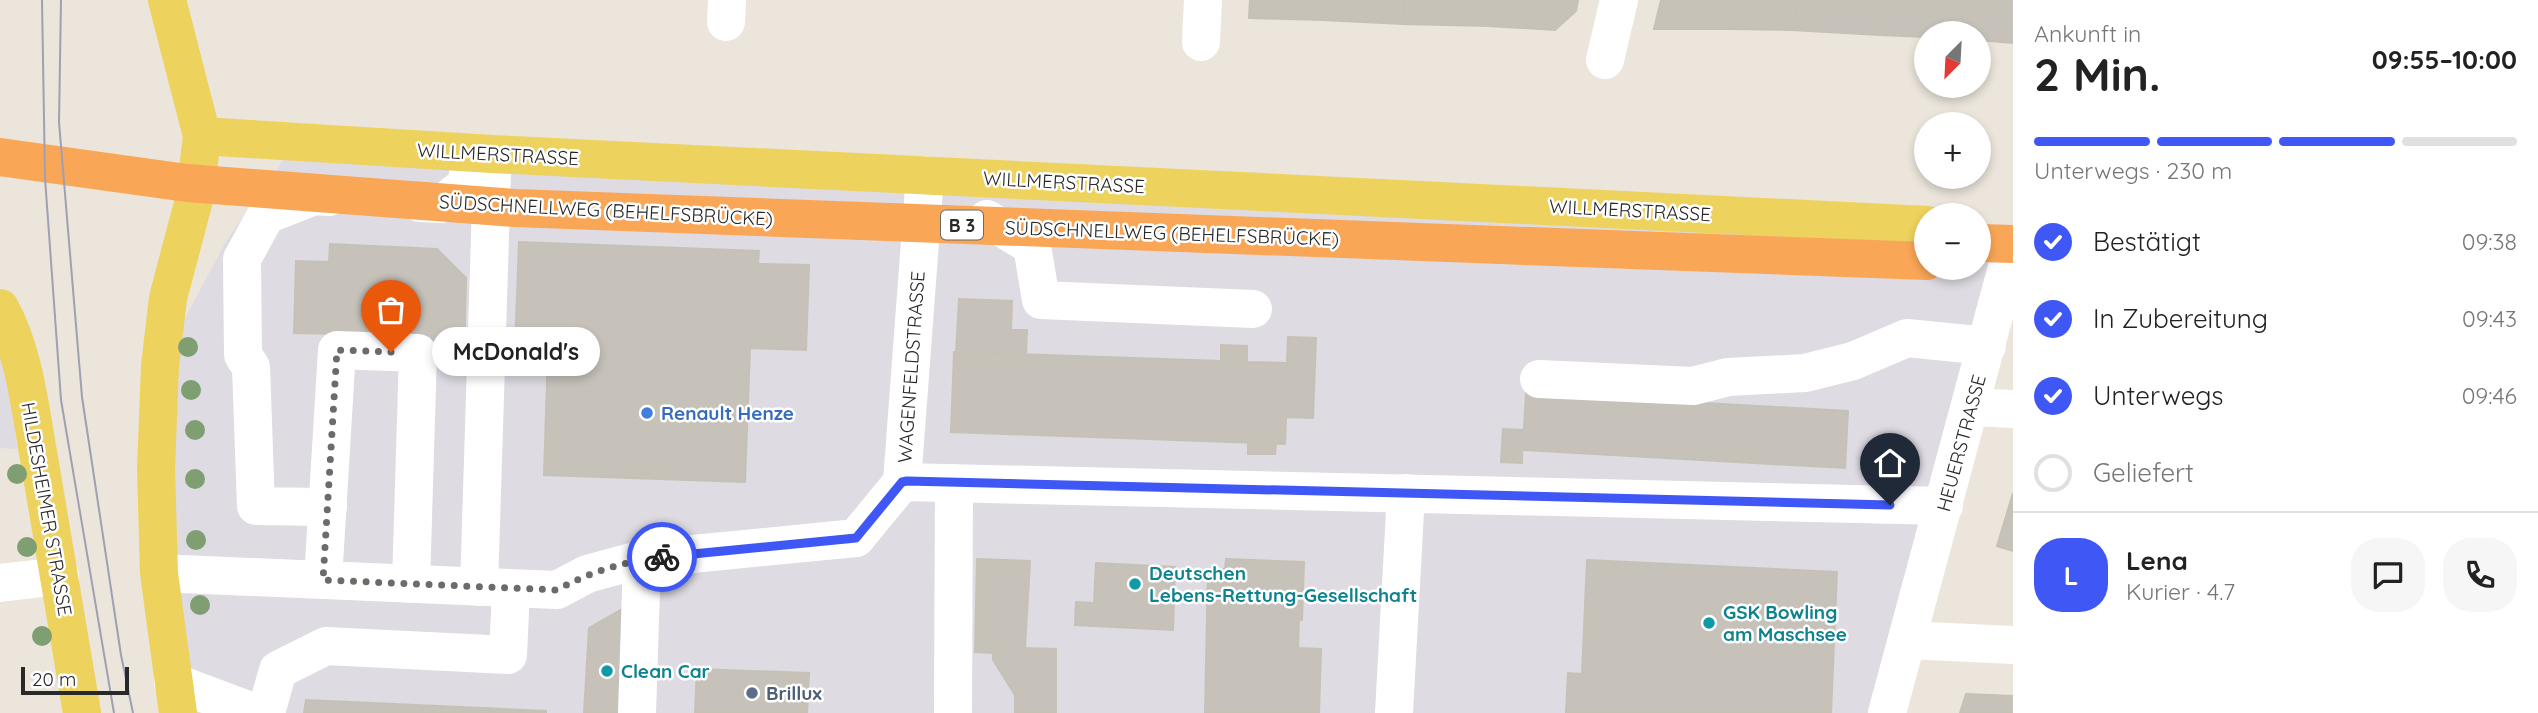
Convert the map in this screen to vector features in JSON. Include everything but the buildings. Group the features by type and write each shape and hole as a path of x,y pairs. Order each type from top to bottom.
{"highway":[{"name":"SÜDSCHNELLWEG (BEHELFSBRÜCKE)","path":"0,135 191,162 517,185 1914,239"},
{"name":"SÜDSCHNELLWEG (BEHELFSBRÜCKE)","path":"0,157 187,183 515,208 1914,261"},
{"path":"1991,243 2013,244"},
{"path":"1991,264 2013,265"}],"main road":[{"path":"167,0 202,136 195,196 168,298 160,366 156,469 159,573 175,697"},
{"name":"WILLMERSTRASSE","path":"202,136 481,153 923,193 1914,225"},
{"path":"1991,228 2013,229"},
{"name":"HILDESHEIMER STRASSE","path":"0,308 24,374 82,713"}],"street":[{"path":"1201,41 1203,0"},
{"path":"1605,60 1619,0"},
{"path":"328,507 256,506 251,367 243,355 242,260 266,215 314,196 442,204 467,184 481,153"},
{"path":"266,713 278,670 326,646 508,655 495,588 481,153"},
{"path":"923,193 976,212 1032,246 1041,300 1253,309"},
{"name":"WAGENFELDSTRASSE","path":"923,193 902,482 1944,506"},
{"name":"HEUERSTRASSE","path":"1888,713 2013,244"},
{"path":"1539,379 1693,386 1728,377 1805,373 1853,362 1907,338 1987,346"},
{"path":"323,580 337,350 418,353 411,584"},
{"path":"1971,407 2013,409"},
{"path":"159,573 557,590 587,574 642,559 856,538 902,482"},
{"path":"953,713 954,483"},
{"path":"1394,713 1406,493"},
{"path":"637,713 642,559"},
{"path":"0,583 60,576"},
{"path":"1907,640 2013,645"},
{"path":"175,697 256,713"}],"shaded area":[{"path":"297,141 1914,224 1914,280 1991,280 1991,228 2013,229 1884,713 178,713 160,366 226,241"},
{"path":"0,303 17,449 0,448"}],"tram line":[{"path":"42,0 45,178 61,400 114,713"},
{"path":"61,0 59,122 82,397 121,655 133,713"}],"way so far":[{"path":"391,352 337,350 323,580 557,590 587,574 642,559 662,557"}],"place":[{"name":"McDonald's","path":"391,352"},
{"name":"Renault Henze","path":"647,413"},
{"name":"Deutschen Lebens-Rettung-Gesellschaft","path":"1135,584"},
{"name":"GSK Bowling am Maschsee","path":"1709,623"},
{"name":"Clean Car","path":"607,671"},
{"name":"Brillux","path":"752,693"}],"route":[{"path":"662,557 856,538 902,482 907,481 1890,505"}]}
